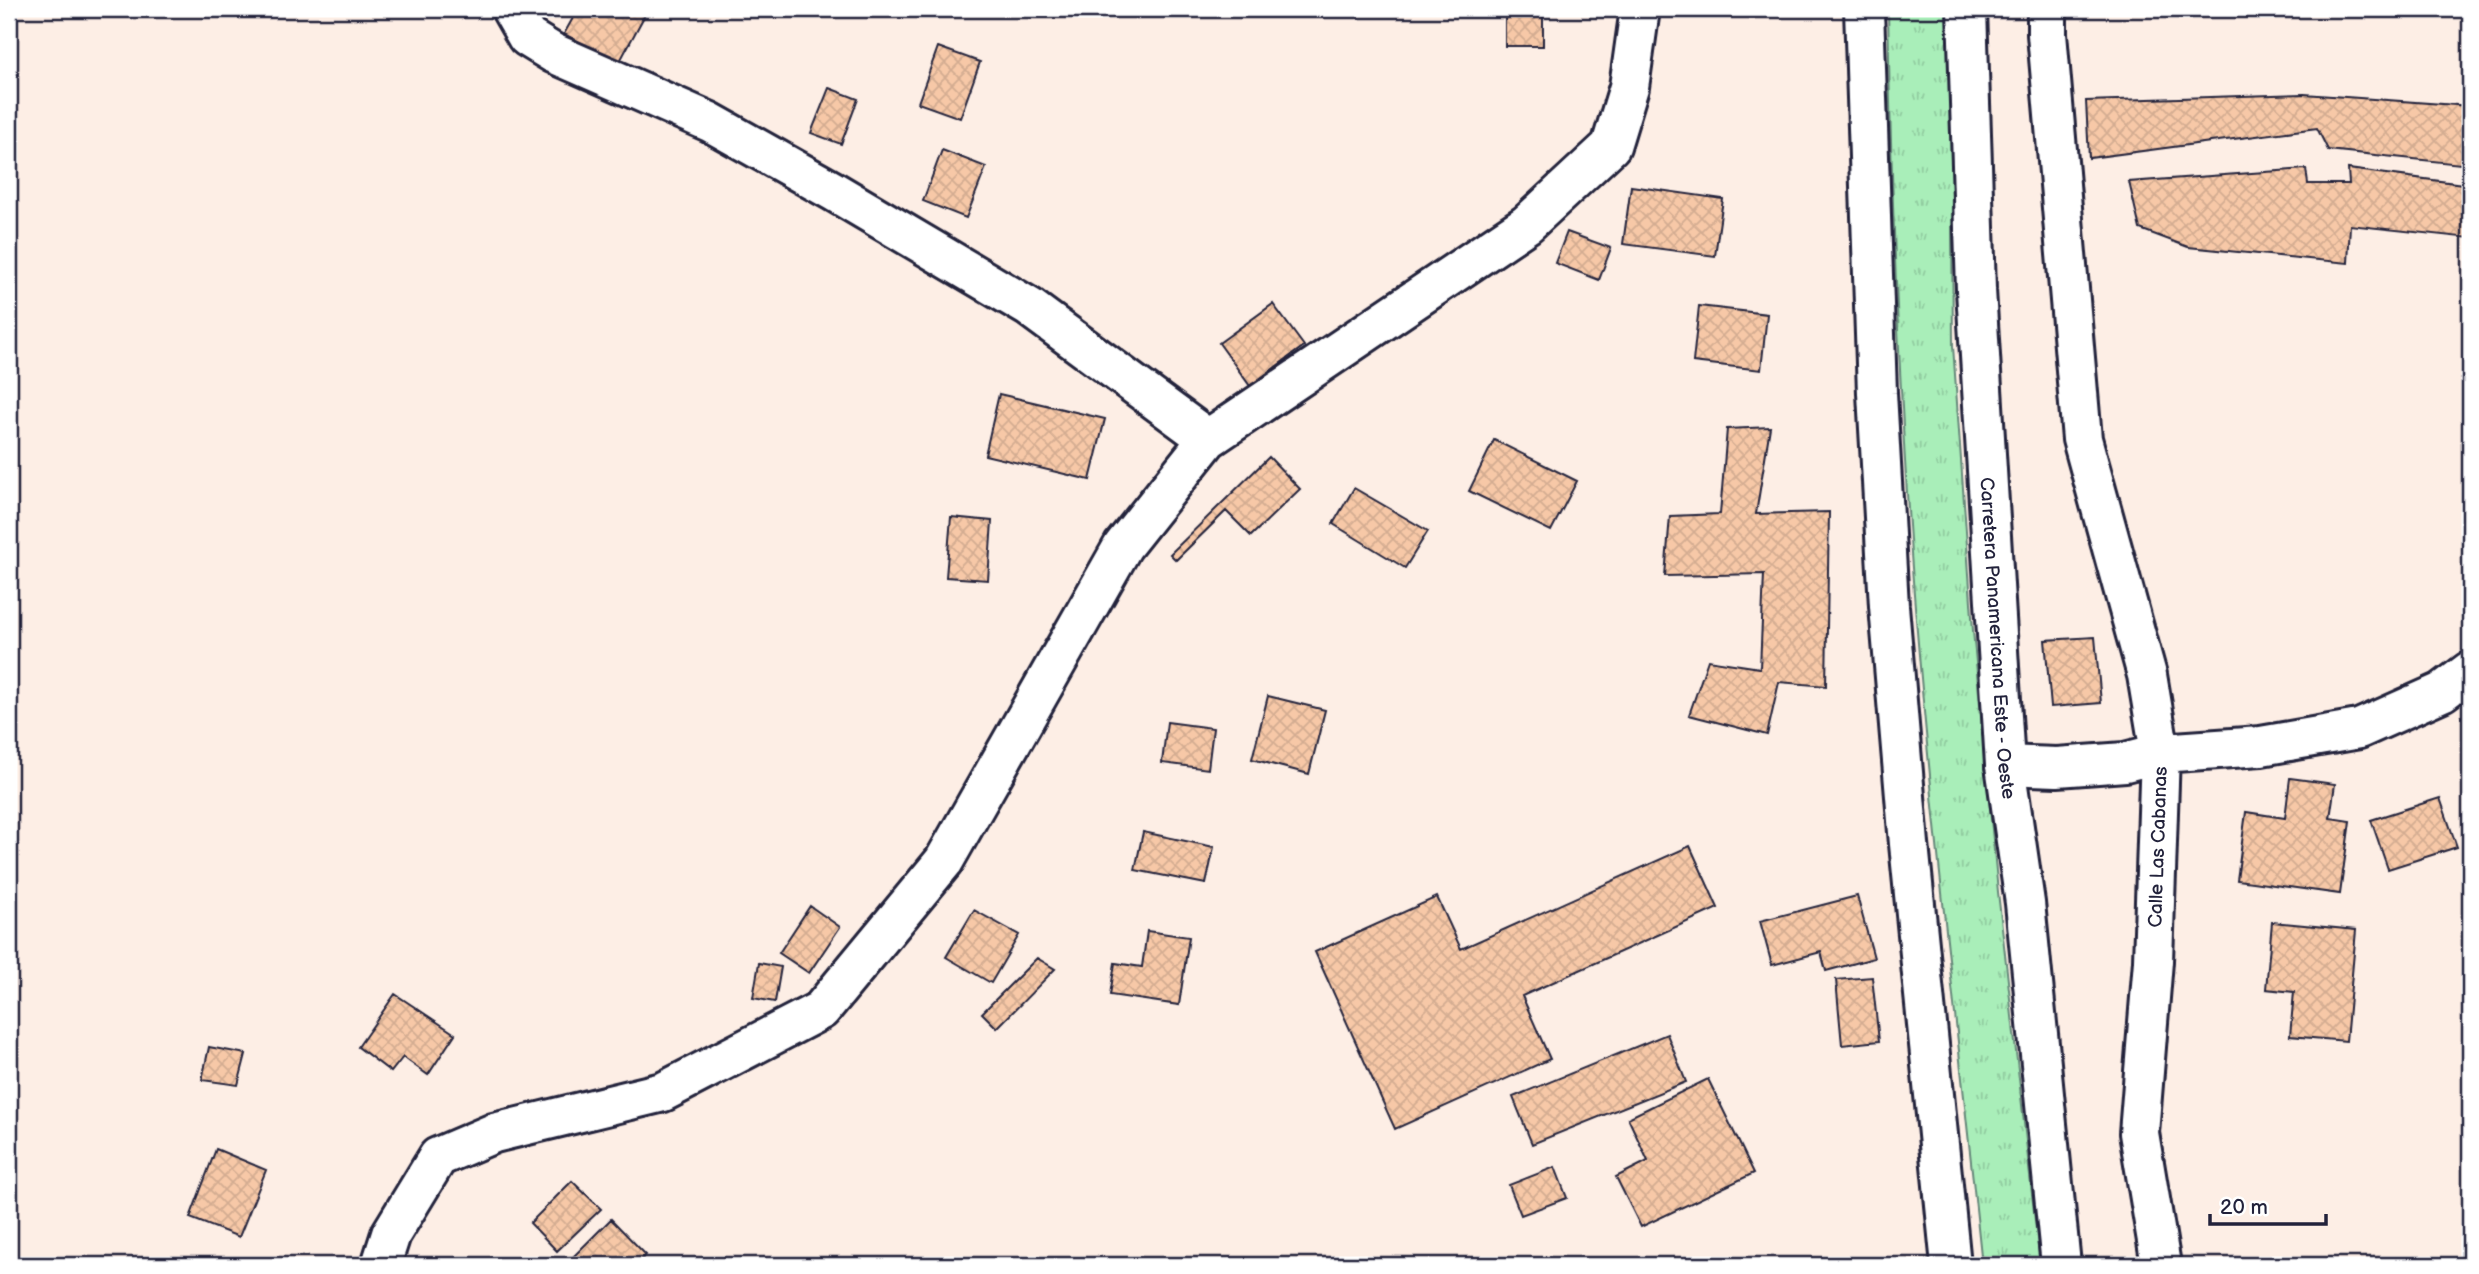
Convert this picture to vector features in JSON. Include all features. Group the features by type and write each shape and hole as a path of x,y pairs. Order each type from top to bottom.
{"main road":[{"path":"511,9 527,37 552,53 710,122 1029,307 1208,439"},
{"path":"380,1265 391,1234 438,1157 495,1133 663,1092 821,1010 944,861 1123,546 1208,439 1527,224 1611,146 1629,87 1640,9"},
{"path":"1864,9 1877,393 1889,606 1909,844 1951,1265"},
{"name":"Carretera Panamericana Este - Oeste","path":"1967,9 1976,290 2006,765 2025,903 2061,1265"},
{"path":"2006,765 2057,767 2113,763 2160,753 2147,676 2082,439 2047,9"},
{"name":"Calle Las Cabanas","path":"2161,1265 2139,1133 2153,961 2160,753 2260,746 2359,729 2442,692 2470,671"}],"green space":[{"path":"1888,9 1948,9 1953,346 1973,631 1998,892 2040,1265 1982,1265 1934,812 1910,540 1896,274"}],"building":[{"path":"578,9 648,9 619,63 564,34"},
{"path":"1505,16 1543,16 1543,46 1505,46"},
{"path":"938,47 980,62 960,118 918,103"},
{"path":"829,88 858,99 841,144 811,133"},
{"path":"2304,94 2470,106 2470,165 2328,150 2317,128 2089,158 2086,101"},
{"path":"942,150 986,167 966,218 923,201"},
{"path":"2306,169 2308,184 2349,184 2348,169 2470,185 2470,238 2350,225 2348,263 2188,247 2140,229 2129,182"},
{"path":"1631,186 1723,199 1715,256 1623,244"},
{"path":"1567,232 1611,248 1599,280 1555,263"},
{"path":"1273,304 1304,346 1250,386 1219,343"},
{"path":"1699,306 1767,314 1761,370 1693,362"},
{"path":"999,394 1105,419 1090,480 985,455"},
{"path":"1770,427 1756,514 1829,512 1826,686 1779,682 1767,735 1689,715 1708,660 1760,668 1764,574 1665,576 1670,516 1720,514 1727,429"},
{"path":"1494,440 1577,481 1551,531 1469,491"},
{"path":"1269,457 1300,489 1251,536 1226,511 1176,560 1170,554"},
{"path":"1354,488 1428,531 1405,568 1333,524"},
{"path":"951,517 992,521 988,580 946,577"},
{"path":"2095,637 2101,703 2051,707 2045,640"},
{"path":"1268,696 1325,710 1309,774 1252,759"},
{"path":"1167,722 1213,728 1208,769 1162,763"},
{"path":"2290,778 2335,784 2330,818 2350,821 2340,894 2237,880 2246,812 2285,818"},
{"path":"2440,798 2457,847 2388,869 2371,820"},
{"path":"1143,832 1214,847 1206,884 1135,870"},
{"path":"1690,846 1718,908 1522,996 1550,1059 1395,1129 1315,952 1437,897 1461,949"},
{"path":"1857,896 1874,958 1826,971 1821,952 1772,965 1760,921"},
{"path":"810,906 840,927 809,973 779,953"},
{"path":"974,910 1019,935 991,983 946,957"},
{"path":"2272,922 2356,930 2346,1041 2290,1036 2294,992 2266,989"},
{"path":"1147,931 1189,937 1179,1005 1110,995 1115,963 1142,967"},
{"path":"1037,958 1055,969 997,1028 982,1013"},
{"path":"759,963 781,967 775,1002 753,998"},
{"path":"1872,977 1879,1041 1842,1045 1836,980"},
{"path":"395,994 455,1034 428,1075 403,1057 391,1072 358,1047"},
{"path":"1667,1034 1686,1082 1532,1144 1513,1097"},
{"path":"209,1047 246,1054 238,1085 202,1080"},
{"path":"1708,1079 1754,1173 1641,1227 1616,1177 1648,1161 1628,1118"},
{"path":"216,1149 266,1170 239,1237 190,1218"},
{"path":"1555,1167 1567,1198 1521,1215 1509,1185"},
{"path":"572,1181 601,1209 557,1251 530,1223"},
{"path":"611,1219 646,1255 636,1265 565,1265"}]}
